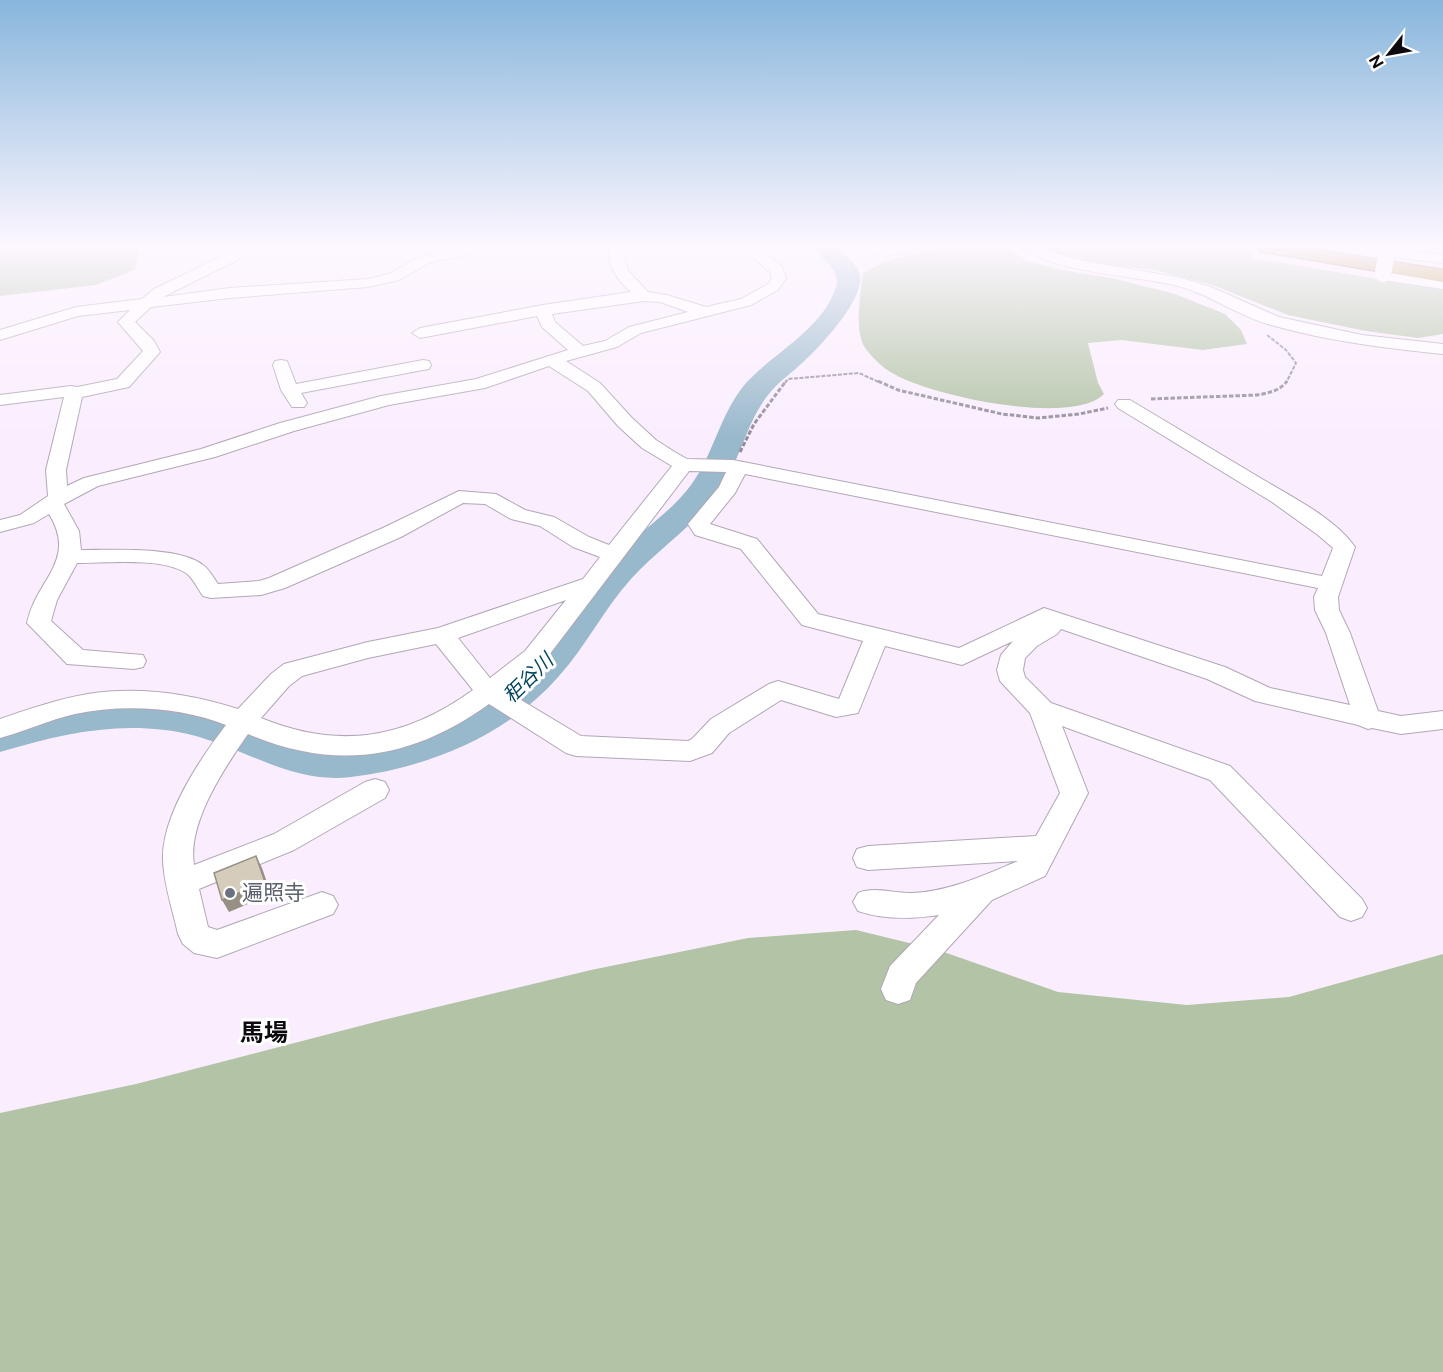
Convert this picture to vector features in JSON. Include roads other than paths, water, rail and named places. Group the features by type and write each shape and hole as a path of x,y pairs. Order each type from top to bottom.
{"street":[{"path":"0,334 67,314 87,311"},
{"path":"0,400 70,391 75,393 123,383 152,352 148,344 126,322 137,311"},
{"path":"420,333 538,311"},
{"path":"543,311 548,324 579,352"},
{"path":"0,526 27,519 55,500 90,482 208,453 387,400 479,384 611,344 636,330 709,311"},
{"path":"1252,311 1274,321 1362,340 1440,348"},
{"path":"552,360 587,382 649,444 683,465 736,467 1330,584"},
{"path":"282,365 290,390 310,421"},
{"path":"290,390 423,365"},
{"path":"75,393 71,400 56,470 55,500 70,535 71,556 40,609 39,623 76,658 135,661"},
{"path":"1124,404 1279,498 1326,530 1344,547 1326,597 1327,610 1338,633 1368,720"},
{"path":"0,729 76,703 118,700 173,703 215,712 241,724 309,743 367,746 393,742 424,732 488,692 534,657 683,465"},
{"path":"736,467 728,489 699,524 703,530 749,544 810,620 962,657 1044,615 1216,673 1264,695 1368,720 1401,725 1443,720"},
{"path":"71,556 154,558 182,562 195,569 211,591 261,588 393,532 459,497 489,498 518,515 547,521 581,542 613,554"},
{"path":"322,905 217,944 205,943 194,934 178,861 189,809 221,751 241,724 280,680 293,670 368,650 442,635 590,584"},
{"path":"1062,621 1028,640 1013,655 1010,670 1013,681 1042,709 1220,773 1351,908"},
{"path":"442,635 488,692 576,746 690,751 702,746 720,726 778,690 836,708 849,707 877,636"},
{"path":"869,902 912,906 966,897 1034,867 1074,793 1042,709"},
{"path":"183,882 284,842 375,790"},
{"path":"868,858 1045,847"},
{"path":"898,989 902,976 981,890"}],"waterway":[{"name":"秬谷川","path":"0,737 72,718 96,714 143,713 194,721 291,755 331,762 351,761 405,750 457,731 481,718 526,686 545,667 617,573 696,499 714,473 748,399 819,331 834,311"}],"place":[{"name":"遍照寺","path":"230,893"}],"district":[{"name":"馬場","path":"264,1033"}]}
